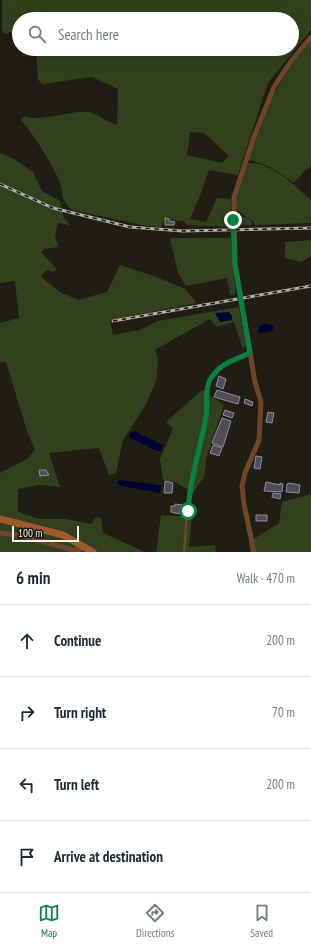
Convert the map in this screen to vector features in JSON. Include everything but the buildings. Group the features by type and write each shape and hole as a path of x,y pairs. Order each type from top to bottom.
{"main road":[{"path":"0,520 63,535 93,552"}],"street":[{"path":"299,51 311,37"},
{"path":"254,552 242,492 243,479 256,452 261,430 261,402 255,382 239,292 235,264 233,220 236,192 270,94 295,56"},
{"path":"0,533 23,536 73,550 77,550 84,546"}],"lane":[{"path":"184,552 189,489 206,415 205,393 211,378 219,368 250,353"}],"green space":[{"path":"2,0 311,0 311,30 299,45 299,12 12,12 12,32 5,34 2,30"},
{"path":"311,41 311,167 305,170 294,183 267,166 248,160 273,96 290,66"},
{"path":"36,56 290,56 268,83 238,175 209,170 190,219 206,222 217,198 231,199 230,227 186,225 184,221 164,220 161,227 142,225 72,210 63,199 61,185 51,164 37,141 21,120 24,116 38,118 89,112 117,125 118,89 92,77 43,84 38,80","holes":["190,132 204,133 229,156 222,163 187,155"]},
{"path":"0,153 14,159 33,172 42,191 60,201 64,218 70,225 58,223 55,235 58,247 45,249 41,252 57,269 54,272 46,270 41,277 60,292 78,300 107,292 120,265 154,276 185,289 197,303 110,320 113,335 140,330 157,321 239,307 246,345 243,349 234,322 217,327 210,319 155,350 158,360 156,382 145,406 123,440 116,473 109,475 99,448 49,453 60,487 39,485 18,489 18,512 40,519 67,519 91,524 96,517 101,518 103,533 145,552 0,552 0,473 27,459 35,450 27,431 6,362 0,362 0,323 19,318 15,281 0,283"},
{"path":"248,163 266,166 290,182 311,200 311,223 254,225 254,222 235,209 236,197"},
{"path":"235,216 246,217 252,222 252,225 237,226"},
{"path":"170,238 231,238 236,294 230,295 227,278 186,286 178,273"},
{"path":"311,240 311,256 301,262 285,258 285,242"},
{"path":"202,390 224,405 207,456 204,477 193,493 175,482 163,480 160,459 173,428 166,422"},
{"path":"311,494 311,552 250,552 249,542 279,523 282,502"},
{"path":"161,515 192,517 189,547 215,545 216,552 156,552"}],"shaded area":[{"path":"229,312 232,316 232,320 220,322 215,313"},
{"path":"266,324 274,326 273,331 259,333 258,327"},
{"path":"134,431 163,445 161,451 157,451 129,437 130,433"},
{"path":"119,480 159,485 161,486 160,493 121,486 117,483"}],"railway":[{"path":"0,184 53,208 130,227 183,231 311,228"},
{"path":"113,321 311,286"}],"route":[{"path":"188,511 191,478 206,415 205,393 211,378 219,368 250,353 235,264 233,220"}]}
